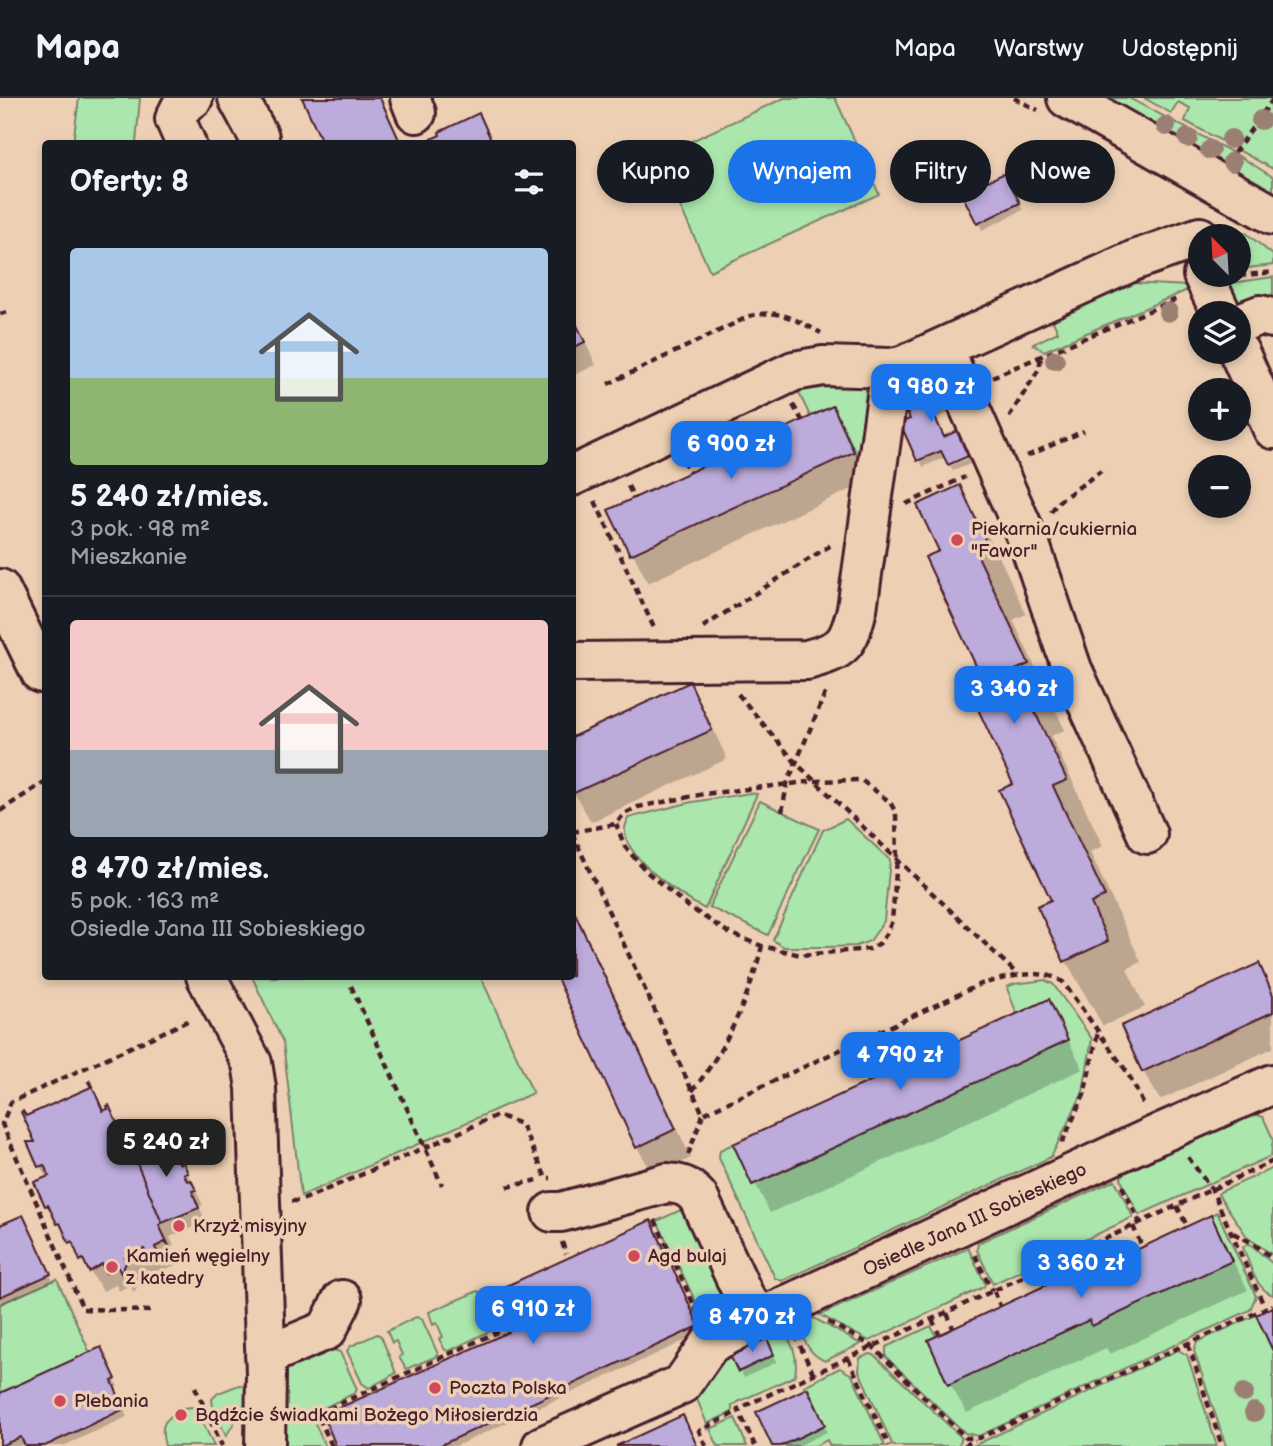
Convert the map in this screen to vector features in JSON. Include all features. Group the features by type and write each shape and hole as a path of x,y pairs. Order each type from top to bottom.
{"street":[{"path":"184,140 174,119 181,107 193,98"},
{"path":"238,98 259,137"},
{"path":"1067,98 1259,206"},
{"path":"1229,224 1233,218 1259,206"},
{"path":"583,487 794,371 822,366 891,368 950,363 1135,260 1188,266"},
{"path":"1251,318 1260,315 1273,318"},
{"path":"950,363 1029,542 1072,669 1147,834"},
{"path":"1244,364 1273,429"},
{"path":"576,662 703,646 807,660 839,648 850,637 857,609 891,368"},
{"path":"0,589 42,671"},
{"path":"214,991 252,1063 256,1088 265,1356 265,1446"},
{"name":"Osiedle Jana III Sobieskiego","path":"710,1344 768,1314 1163,1132 1269,1097"},
{"path":"553,1189 561,1212 667,1183 681,1184 691,1189 698,1197 744,1296 754,1310 768,1314"},
{"path":"265,1356 327,1330 342,1300"},
{"path":"542,1446 682,1384 710,1344"}],"path":[{"path":"1234,153 1273,99"},
{"path":"1251,271 1273,272"},
{"path":"950,363 987,379 1041,357 1188,276"},
{"path":"0,314 7,312"},
{"path":"608,384 764,312 787,316 822,334"},
{"path":"993,461 1039,369 1041,357"},
{"path":"1019,975 795,762 703,646 871,519 993,461 1084,431"},
{"path":"1029,542 1058,502 1101,471"},
{"path":"583,487 657,634"},
{"path":"782,812 787,784 795,762 828,687"},
{"path":"576,831 615,824 624,814 638,807 704,794 816,781 861,780 890,802 896,813 897,859 892,921 880,943 870,949 801,955 762,946 729,933 676,897 647,872 625,847 615,824"},
{"path":"0,811 42,784"},
{"path":"576,841 703,1114 981,984 1019,975 1052,974 1063,982 1127,1072 1155,1124 1182,1149 1212,1190 1265,1308"},
{"path":"692,1091 706,1074 737,1017 753,982 762,946"},
{"path":"351,986 442,1185"},
{"path":"150,1311 83,1310 2,1124 11,1102 214,991"},
{"path":"1059,1149 1084,1095 1098,1031"},
{"path":"260,1196 274,1202 300,1201 405,1155 425,1149 497,1115 521,1124 553,1189 507,1187"},
{"path":"680,1150 689,1150"},
{"path":"706,1446 699,1431 739,1411 738,1409 1273,1161"},
{"path":"1116,1175 1140,1223"},
{"path":"1177,1206 1187,1226"},
{"path":"653,1215 710,1344"},
{"path":"1133,1226 1142,1247"},
{"path":"1231,1233 1254,1244 1273,1259"},
{"path":"971,1244 1000,1306"},
{"path":"1088,1247 1097,1268"},
{"path":"1071,1255 1081,1276"},
{"path":"1038,1270 1045,1285"},
{"path":"827,1321 872,1346 966,1444 1273,1305"},
{"path":"947,1312 953,1328"},
{"path":"932,1319 939,1334"},
{"path":"332,1446 317,1414 502,1330"},
{"path":"1188,1344 1222,1446"},
{"path":"848,1358 889,1446"},
{"path":"195,1387 222,1446"},
{"path":"739,1411 755,1446"}],"green space":[{"path":"79,98 140,98 136,140 73,140"},
{"path":"784,98 835,98 854,140 728,140 728,203 859,203 710,271 678,203 714,203 714,140 694,140"},
{"path":"1100,98 1129,98 1234,153 1273,177 1273,194"},
{"path":"1144,98 1271,98 1273,169 1185,121 1190,108 1178,102 1171,113"},
{"path":"1251,237 1273,255 1273,265 1251,268"},
{"path":"1273,277 1273,294 1251,302 1235,301 1221,287 1251,287 1251,280"},
{"path":"1111,282 1188,286 1190,289 1044,351 1033,344 1058,332 1049,313"},
{"path":"873,382 870,482 833,406 810,416 798,391 819,384"},
{"path":"757,794 705,909 656,875 634,852 627,840 625,829 628,818 692,802"},
{"path":"760,801 819,829 768,935 709,907"},
{"path":"846,819 890,860 884,921 870,941 856,946 784,947 773,940 823,830"},
{"path":"253,980 482,980 533,1093 301,1196 283,1042"},
{"path":"1045,980 1053,984 1092,1039 1083,1092 1051,1157 782,1281 775,1278 719,1158 720,1150 733,1144 753,1185 1068,1040 1049,999 1017,1014 1007,987"},
{"path":"1252,1113 1263,1117 1273,1139 1271,1156 1139,1215 1122,1182 1121,1177 1125,1173"},
{"path":"1273,1168 1273,1255 1248,1238 1218,1194"},
{"path":"1115,1180 1133,1217 993,1284 977,1250 978,1243"},
{"path":"687,1207 730,1302 727,1307 703,1317 657,1221"},
{"path":"1217,1212 1256,1296 1250,1310 979,1436 965,1433 886,1357 886,1347 931,1326 936,1336 928,1340 948,1384 1089,1320 1092,1326 1232,1261 1211,1215"},
{"path":"1249,1243 1273,1264 1273,1295 1262,1287 1254,1275 1243,1247"},
{"path":"968,1248 985,1283 984,1287 869,1341 820,1315"},
{"path":"57,1279 90,1353 0,1393 0,1304"},
{"path":"478,1291 486,1297 498,1327 449,1351 445,1350 439,1339 443,1337 437,1323 433,1325 429,1312"},
{"path":"1256,1315 1273,1351 1273,1446 1226,1446 1194,1351 1197,1342"},
{"path":"416,1317 422,1319 438,1354 406,1369 399,1357 402,1355 396,1341 392,1343 387,1331"},
{"path":"814,1318 861,1344 825,1361 808,1348 798,1328 799,1324"},
{"path":"781,1331 794,1351 795,1376 738,1402 732,1406 732,1412 707,1424 693,1389 728,1351 739,1372 774,1355 766,1336"},
{"path":"377,1334 381,1336 396,1373 369,1388 362,1383 347,1351 351,1346"},
{"path":"330,1349 340,1352 357,1389 355,1393 311,1414 325,1446 271,1446 273,1374"},
{"path":"1178,1350 1187,1355 1217,1446 973,1446"},
{"path":"870,1354 962,1438 958,1446 893,1446 859,1371 860,1358"},
{"path":"840,1368 852,1375 885,1446 830,1446 827,1440 815,1446 781,1446 825,1425 808,1388 804,1389 804,1386"},
{"path":"239,1385 248,1387 253,1393 226,1436 212,1399 218,1393"},
{"path":"193,1407 214,1446 165,1446 164,1423 182,1408"},
{"path":"735,1418 747,1446 718,1446 710,1429"}],"building":[{"path":"302,98 380,98 399,140 321,140"},
{"path":"479,113 491,140 429,140 440,135 439,132"},
{"path":"1005,173 1005,203 1020,203 977,224 966,203 991,203 991,180"},
{"path":"576,323 585,342 576,346"},
{"path":"935,376 948,404 932,411 944,437 961,429 973,454 948,465 941,451 917,461 900,423 910,419 902,400 907,398 904,390"},
{"path":"833,406 854,452 630,555 608,510"},
{"path":"960,485 989,548 977,554 1029,664 1015,670 1067,780 1053,786 1105,896 1091,903 1108,941 1064,962 1037,906 1051,900 999,790 1013,784 962,675 977,668 925,557 939,551 917,505"},
{"path":"690,682 712,730 576,792 576,735"},
{"path":"576,916 676,1129 636,1148 558,980 576,980"},
{"path":"1259,963 1273,995 1273,1012 1142,1072 1121,1026"},
{"path":"1049,999 1068,1040 752,1185 733,1144"},
{"path":"90,1081 103,1111 108,1109 109,1105 120,1130 114,1133 119,1144 134,1137 138,1146 135,1159 168,1244 165,1242 155,1247 159,1256 157,1257 146,1253 144,1249 125,1258 127,1261 121,1273 116,1264 106,1269 106,1273 102,1264 89,1272 83,1259 80,1261 72,1241 69,1243 60,1223 57,1224 48,1205 45,1206 34,1182 49,1176 44,1165 38,1167 27,1142 35,1142 21,1112 26,1116 91,1087 88,1082"},
{"path":"160,1121 165,1128 162,1141 172,1147 176,1145 180,1156 176,1157 180,1164 183,1162 188,1173 184,1174 187,1181 191,1180 196,1190 192,1191 199,1208 162,1223 135,1159 138,1146 160,1137"},
{"path":"23,1215 51,1274 0,1297 0,1225"},
{"path":"1211,1215 1232,1261 1092,1326 1089,1320 948,1385 928,1340 1070,1274 1072,1280"},
{"path":"651,1220 699,1326 439,1446 336,1446 323,1415 509,1332 491,1293"},
{"path":"1273,1307 1273,1351 1256,1315"},
{"path":"766,1336 774,1355 738,1372 729,1353"},
{"name":"Plebania","path":"101,1347 116,1379 112,1381 124,1409 45,1446 25,1446 21,1437 0,1446 0,1393"},
{"path":"807,1388 825,1425 781,1446 772,1446 756,1412"},
{"path":"683,1415 697,1446 616,1446"}],"place":[{"name":"Piekarnia/cukiernia \"Fawor\"","path":"957,540"},
{"name":"Krzyż misyjny","path":"179,1226"},
{"name":"Agd bulaj","path":"634,1256"},
{"name":"Kamień węgielny z katedry","path":"112,1267"},
{"name":"Poczta Polska","path":"435,1388"},
{"name":"Plebania","path":"60,1401"},
{"name":"Bądźcie świadkami Bożego Miłosierdzia","path":"181,1415"}]}
